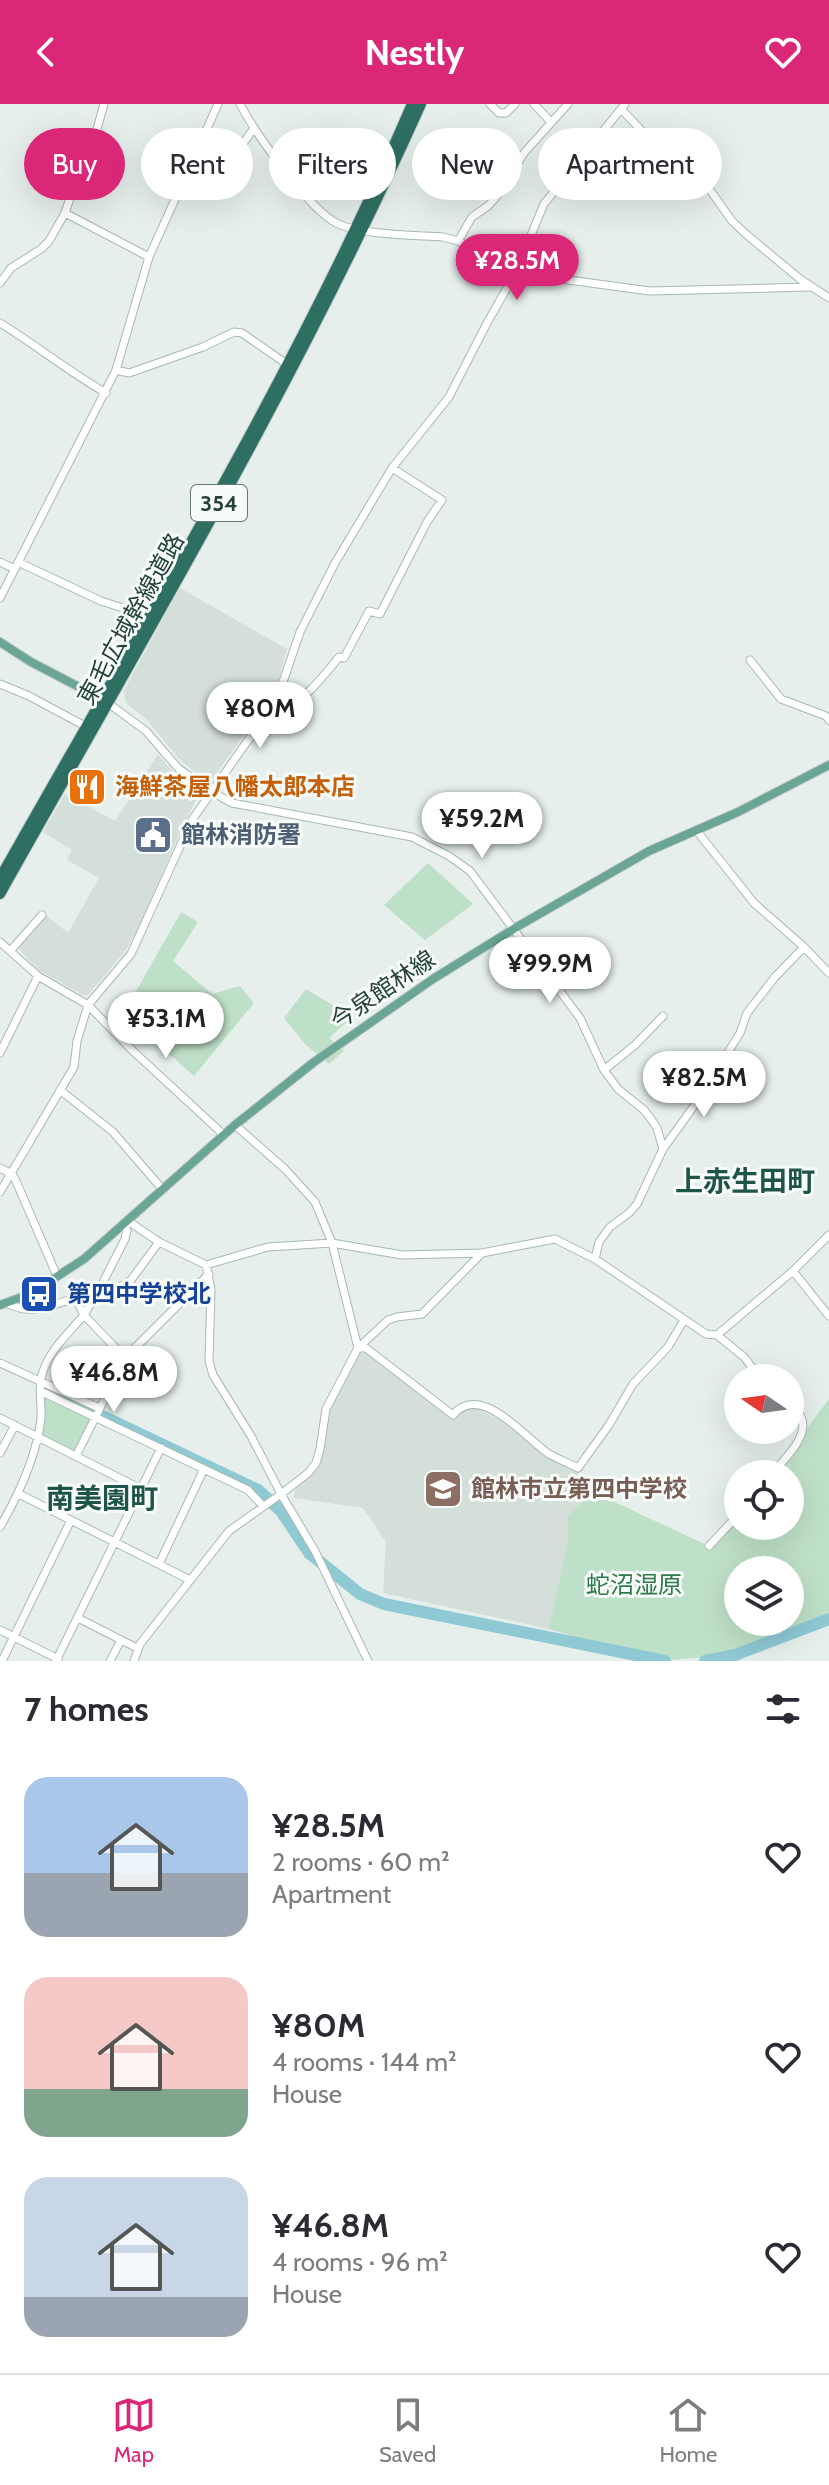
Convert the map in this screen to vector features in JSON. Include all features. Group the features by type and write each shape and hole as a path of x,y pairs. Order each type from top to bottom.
{"highway":[{"name":"東毛広域幹線道路","path":"360,229 412,104"},
{"name":"東毛広域幹線道路","path":"0,894 290,367 421,104"},
{"name":"東毛広域幹線道路","path":"0,878 85,726 105,701 148,616 290,367"}],"main road":[{"path":"0,642 105,701"},
{"name":"今泉館林線","path":"4,1305 30,1294 84,1259 235,1125 314,1062 433,979 649,851 829,765"}],"street":[{"path":"0,283 11,268 49,241 65,213 77,177 90,154 104,104"},
{"path":"207,128 218,104"},
{"path":"240,104 271,152 325,215 338,224 443,237 531,275 650,291 810,287"},
{"path":"490,104 499,113 506,113 515,104"},
{"path":"534,104 551,122"},
{"path":"458,241 472,217 498,195 524,153 568,104"},
{"path":"0,1192 74,1067 77,1041 88,1005 131,954 183,838 210,791 260,724 278,694 309,612 392,468 449,397 516,270 544,204 623,107 661,151 703,180 732,221 747,235 810,287 829,298"},
{"path":"0,598 106,393 116,370 149,257 175,200"},
{"path":"65,213 149,257"},
{"path":"0,323 106,393"},
{"path":"116,370 129,373 203,347 234,332 242,333 290,367"},
{"path":"260,724 282,714 317,684 339,657 344,658 369,611 380,614 427,522 442,500 392,468"},
{"path":"0,562 148,616"},
{"path":"750,660 781,699 826,716 829,720"},
{"path":"0,684 85,726"},
{"path":"105,701 134,720 178,768 210,791 245,807 391,831 430,845 470,871 580,1018 604,1070 618,1089 644,1110 657,1128 663,1149"},
{"path":"696,830 754,903 829,973"},
{"path":"11,950 42,915"},
{"path":"0,942 38,976 88,1005 224,1135"},
{"path":"595,1259 599,1242 610,1227 637,1204 663,1149 740,1033 747,1013 804,947"},
{"path":"0,1053 38,976"},
{"path":"604,1070 635,1045 663,1016"},
{"path":"60,1090 113,1132 163,1190"},
{"path":"235,1125 285,1169 315,1202 332,1243 358,1348"},
{"path":"0,1168 12,1174 57,1276"},
{"path":"126,1223 206,1265 268,1247 332,1243 402,1255 482,1253 555,1239 595,1259 706,1334 717,1335 749,1364"},
{"path":"0,1527 19,1494 37,1437 41,1386 51,1353 84,1315 100,1288 125,1239 126,1223"},
{"path":"717,1335 793,1271 829,1235"},
{"path":"4,1305 29,1309 100,1288 112,1292 131,1280 159,1242"},
{"path":"134,1661 137,1648 229,1531 308,1473 316,1463 326,1409 358,1348 388,1320 422,1314 482,1253"},
{"path":"206,1265 211,1289 209,1361 213,1375 315,1551 368,1661"},
{"path":"793,1271 829,1316"},
{"path":"76,1456 125,1358 209,1274"},
{"path":"75,1297 84,1315 125,1358"},
{"path":"358,1348 366,1348 453,1415 464,1405 473,1403 484,1407 515,1424 548,1453 578,1468 633,1384 668,1347 684,1320"},
{"path":"1,1366 98,1412 161,1448 248,1490 263,1506"},
{"path":"0,1418 141,1489"},
{"path":"0,1453 15,1425"},
{"path":"783,1460 796,1444"},
{"path":"0,1630 57,1660 161,1448"},
{"path":"159,1564 204,1469"},
{"path":"19,1494 190,1580"},
{"path":"2,1661 71,1520"},
{"path":"709,1546 724,1530"},
{"path":"78,1618 137,1648"},
{"path":"110,1661 121,1640"}],"shaded area":[{"path":"180,588 287,649 280,676 266,705 213,778 204,779 179,759 147,720 126,703 124,690"},
{"path":"158,754 175,775 196,790 197,798 126,950 88,995 82,995 37,969 18,948 47,916 68,933 99,878 67,860 72,850 43,832 65,794 115,821"},
{"name":"館林市立第四中学校","path":"359,1353 366,1353 453,1420 461,1411 473,1407 507,1423 545,1456 578,1472 578,1477 593,1492 568,1515 567,1546 555,1622 549,1629 383,1593 386,1542 363,1508 294,1498 296,1486 323,1452 330,1408"}],"green space":[{"path":"428,863 473,904 425,940 384,905"},
{"path":"181,912 198,922 173,961 212,994 240,986 254,1003 194,1076 145,1033 127,1012"},
{"path":"306,989 352,1017 329,1038 344,1051 329,1064 305,1044 284,1018"},
{"path":"41,1391 91,1420 75,1454 38,1435"},
{"name":"蛇沼湿原","path":"829,1399 829,1614 804,1625 804,1556 724,1556 724,1636 779,1636 735,1655 656,1661 549,1629 567,1546 568,1515 593,1492 709,1546 724,1529 724,1540 804,1540 804,1460 783,1460 795,1444 804,1444 804,1432"}],"waterway":[{"path":"56,1394 258,1490 281,1511 309,1553 360,1594 384,1604 665,1661"},
{"path":"705,1661 735,1655 829,1619"}],"place":[{"name":"海鮮茶屋八幡太郎本店","path":"87,787"},
{"name":"館林消防署","path":"153,835"},
{"name":"第四中学校北","path":"39,1294"},
{"name":"館林市立第四中学校","path":"443,1489"}],"district":[{"name":"上赤生田町","path":"745,1181"},
{"name":"南美園町","path":"102,1498"}]}
